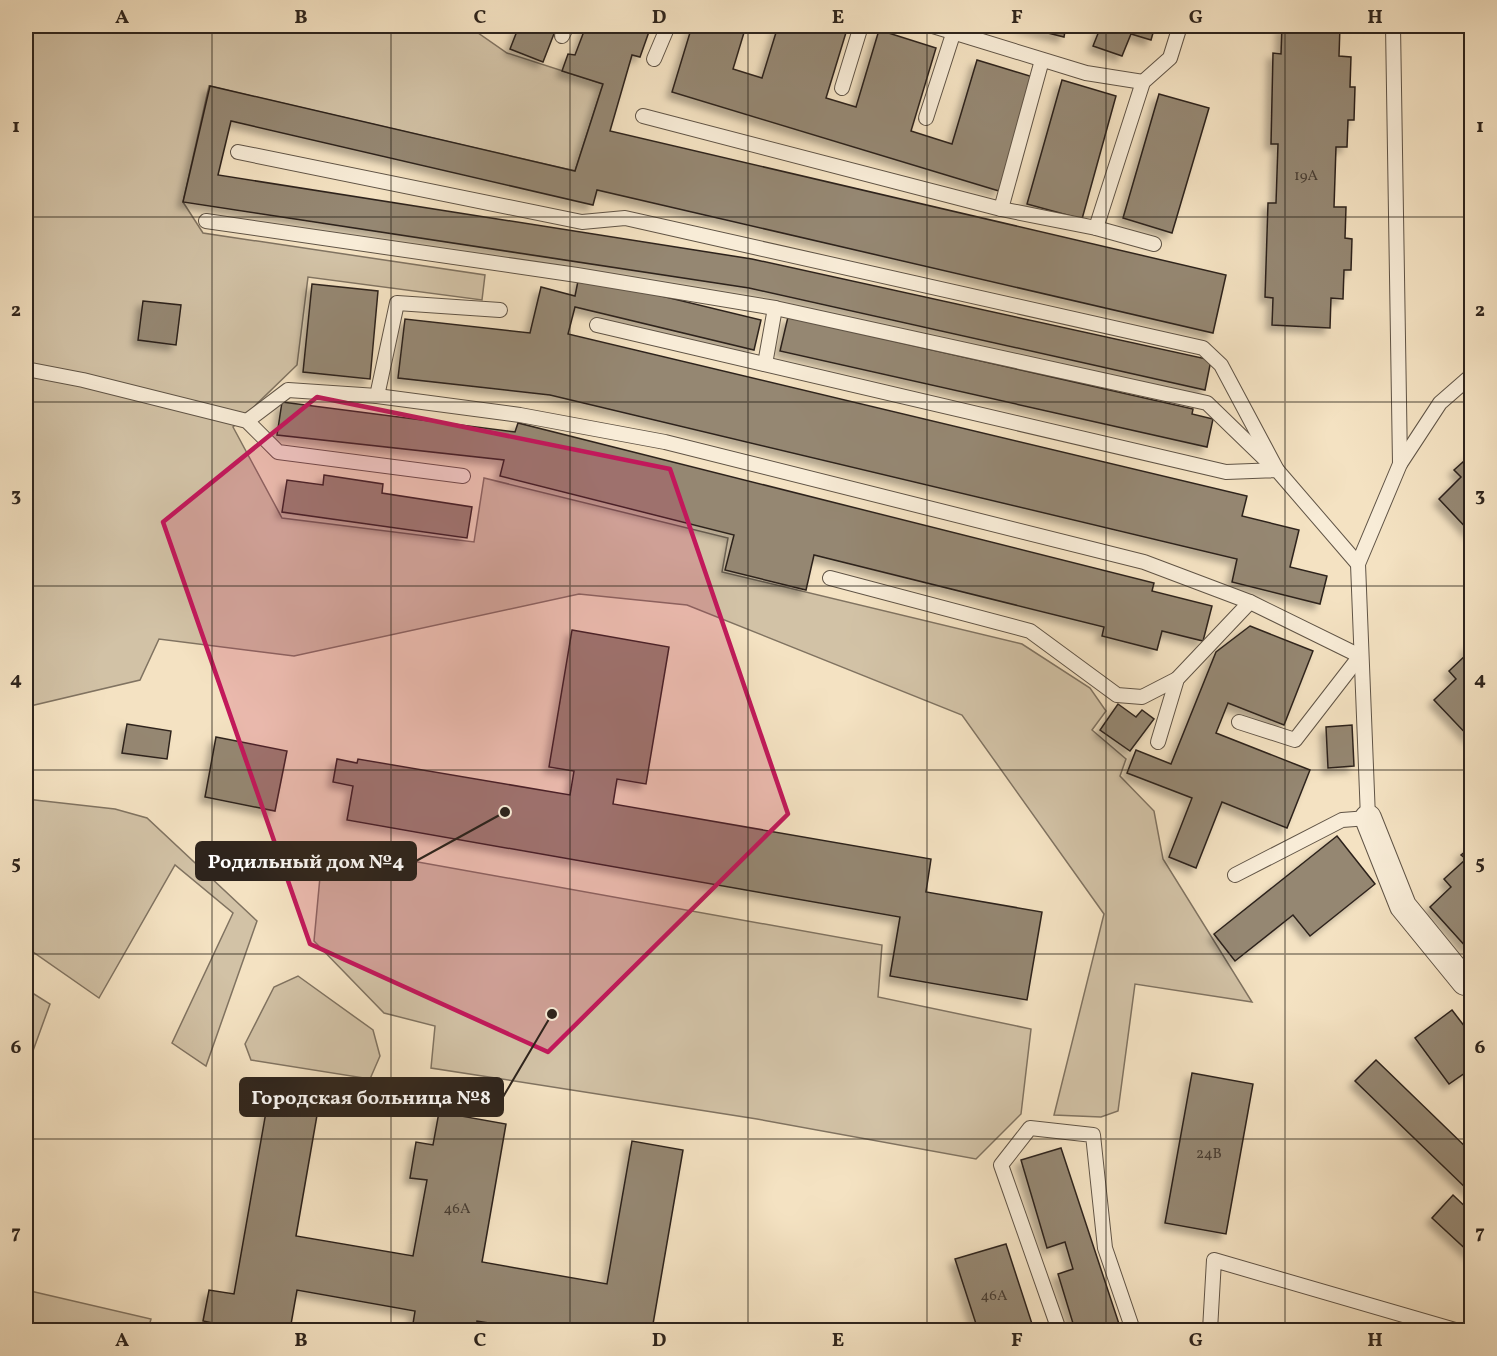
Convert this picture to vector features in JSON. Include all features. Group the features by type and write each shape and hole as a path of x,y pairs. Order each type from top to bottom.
{"street":[{"path":"1368,818 1403,906 1465,982 1472,982"}],"lane":[{"path":"654,59 668,26"},
{"path":"842,88 861,26"},
{"path":"1096,228 1143,82 1170,58 1180,26"},
{"path":"1393,26 1400,464"},
{"path":"926,118 942,28 1086,73 1143,82"},
{"path":"1001,209 1042,60"},
{"path":"643,116 1001,209 1096,228 1154,244"},
{"path":"238,152 582,222 625,218 1203,348 1221,365 1277,470"},
{"path":"206,221 577,275 775,308 1207,403 1277,470 1358,564"},
{"path":"377,396 397,303 500,310"},
{"path":"765,364 775,308"},
{"path":"597,325 1226,472 1277,470"},
{"path":"26,369 83,380 247,421 278,452 462,476"},
{"path":"1235,875 1342,820 1368,818 1358,564 1400,464 1440,404 1472,375"},
{"path":"247,421 288,390 377,396 520,414 665,442 1144,562 1250,602 1360,656"},
{"path":"830,578 1030,631 1117,695 1142,697 1177,679 1250,602"},
{"path":"1239,722 1295,740 1360,656"},
{"path":"1158,742 1177,679"},
{"path":"1059,1330 1001,1166 1030,1128 1093,1136 1105,1248 1133,1330"},
{"path":"1210,1330 1214,1260 1455,1330"}],"highlighted area":[{"path":"317,397 670,469 788,814 548,1052 310,944 163,522"}],"shaded area":[{"path":"26,26 468,26 507,53 603,84 575,171 209,86 183,202 203,233 485,275 482,300 308,277 297,365 233,427 282,518 474,542 484,478 728,538 722,572 1022,644 1090,688 1106,711 1092,730 1126,759 1120,776 1154,811 1163,859 1252,1002 1135,984 1118,1111 1101,1117 1054,1115 1104,914 962,715 687,605 579,594 294,656 159,639 140,680 26,707"},
{"path":"26,799 115,809 147,818 257,921 206,1066 172,1043 233,913 175,865 99,998 26,947"},
{"path":"323,845 882,945 878,997 1031,1029 1021,1114 976,1159 757,1119 431,1068 435,1026 384,1013 314,941"},
{"path":"298,976 373,1030 380,1056 370,1079 251,1060 245,1044 274,987"},
{"path":"26,989 50,1004 26,1070"},
{"path":"26,1290 151,1319 148,1330 26,1330"}],"building":[{"path":"519,26 557,26 543,62 510,49"},
{"path":"586,26 651,26 640,57 632,55 610,131 1226,275 1213,333 597,190 593,205 231,121 218,175 752,259 1211,360 1205,390 749,288 183,202 210,86 575,171 603,84 562,71 568,54 575,55"},
{"path":"692,26 746,26 733,69 762,78 778,26 848,26 826,98 856,107 879,30 936,48 911,131 952,144 977,60 1033,77 999,191 672,92"},
{"path":"1020,26 1066,26 1064,37"},
{"path":"1101,26 1155,26 1151,40 1131,34 1122,56 1093,46"},
{"path":"1282,26 1340,26 1339,56 1351,57 1350,87 1355,87 1354,120 1348,120 1347,147 1336,147 1334,207 1346,207 1345,238 1352,239 1351,270 1344,270 1343,299 1331,298 1330,328 1272,325 1273,298 1265,297 1268,203 1276,203 1278,144 1271,144 1273,53 1281,54"},
{"path":"1062,80 1116,96 1082,219 1027,204"},
{"path":"1159,94 1209,108 1172,233 1123,218"},
{"path":"579,276 761,320 754,350 575,307 568,334 1247,496 1242,516 1299,530 1290,567 1327,576 1320,604 1232,582 1237,559 550,395 398,378 405,319 530,333 541,287 575,296"},
{"path":"312,284 378,291 370,379 303,372"},
{"path":"143,301 181,305 176,345 138,340"},
{"path":"788,317 1193,409 1192,414 1213,419 1207,447 780,351"},
{"path":"282,402 515,432 518,423 1154,583 1152,591 1212,606 1203,641 1162,631 1157,650 1102,636 1104,627 814,555 806,590 725,570 734,535 500,476 504,460 277,435"},
{"path":"1472,454 1472,534 1439,499 1461,477 1454,470"},
{"path":"324,475 383,484 382,493 472,507 467,538 282,512 287,480 323,485"},
{"path":"1250,626 1313,651 1284,725 1228,703 1216,733 1310,770 1287,828 1222,802 1196,868 1169,857 1192,798 1127,773 1136,750 1171,764 1216,652"},
{"path":"572,630 669,647 646,784 617,779 613,804 931,859 926,892 1042,912 1027,1000 890,976 900,917 347,820 353,786 333,782 337,759 357,763 358,759 570,795 574,771 549,767"},
{"path":"1472,643 1471,739 1434,700 1456,679 1449,671 1468,653 1465,649"},
{"path":"1118,704 1136,717 1142,710 1154,719 1130,751 1100,730"},
{"path":"127,724 171,731 167,759 122,753"},
{"path":"1352,725 1354,766 1328,768 1326,727"},
{"path":"216,737 287,751 275,811 205,797"},
{"path":"1337,836 1375,884 1310,936 1293,915 1235,961 1214,934"},
{"path":"1472,846 1472,944 1467,948 1430,907 1451,887 1444,879 1466,859 1461,855"},
{"path":"1452,1010 1468,1031 1472,1028 1472,1068 1449,1084 1415,1038"},
{"path":"1376,1060 1472,1153 1472,1194 1355,1081"},
{"path":"1192,1073 1253,1084 1226,1234 1165,1223"},
{"path":"270,1089 320,1098 296,1236 413,1256 427,1180 410,1178 416,1142 433,1145 439,1112 506,1124 482,1262 607,1284 632,1141 683,1150 652,1330 533,1330 477,1321 476,1330 412,1330 415,1311 297,1290 290,1330 228,1330 228,1326 203,1321 209,1290 234,1294"},
{"path":"1061,1148 1121,1330 1091,1330 1091,1328 1075,1330 1058,1274 1073,1269 1065,1242 1047,1248 1021,1160"},
{"path":"1453,1195 1472,1213 1472,1255 1432,1218"},
{"path":"1006,1244 1034,1330 978,1330 955,1259"}],"place":[{"name":"Родильный дом №4","path":"505,812"},
{"name":"Городская больница №8","path":"552,1014"}]}
